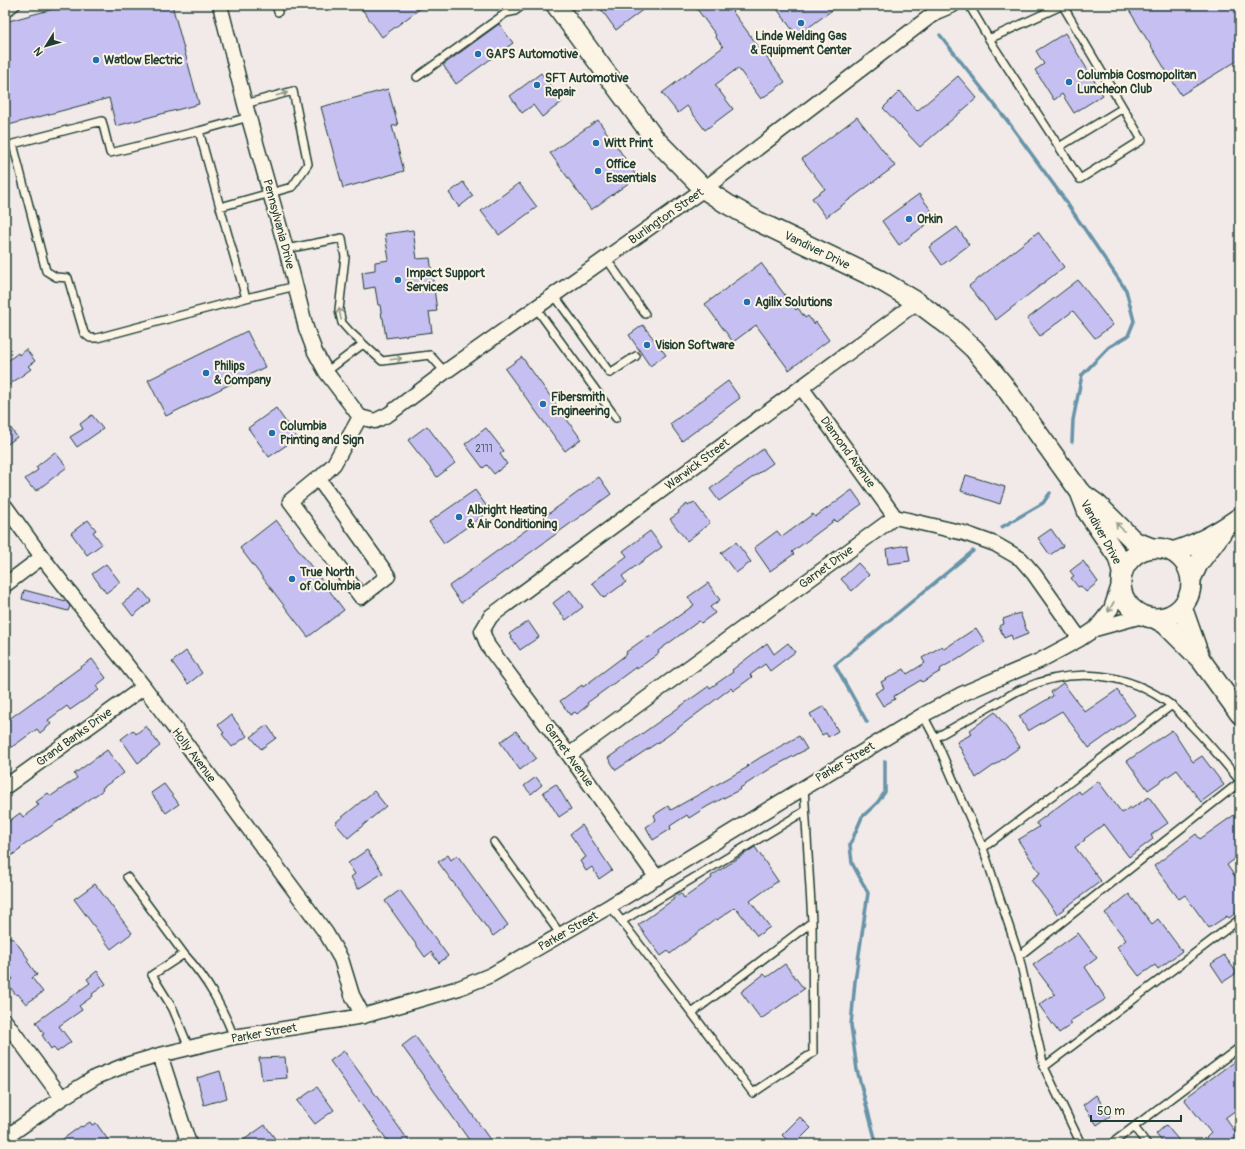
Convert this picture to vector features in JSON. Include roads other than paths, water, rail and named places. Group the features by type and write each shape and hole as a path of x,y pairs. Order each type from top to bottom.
{"main road":[{"name":"Vandiver Drive","path":"556,5 654,138 704,189 759,222 880,280 917,302 949,326 974,349 987,364 1080,492 1088,513 1118,557 1121,577"},
{"name":"Vandiver Drive","path":"1080,492 1098,505 1134,541 1152,548"},
{"path":"1172,552 1187,547 1233,522"},
{"path":"1190,579 1198,564 1233,522"},
{"path":"1148,617 1166,617 1177,611 1182,607 1190,591 1190,579 1187,567 1172,552 1162,549 1152,548 1142,551 1133,556 1126,565 1121,577 1125,600 1132,610 1148,617 1164,624 1201,660 1240,714"},
{"path":"1182,607 1201,660"}],"street":[{"name":"Pennsylvania Drive","path":"220,5 247,111 314,352 326,372 360,417"},
{"name":"Burlington Street","path":"360,417 375,421 389,414 445,372 704,189 935,9 953,5"},
{"name":"Warwick Street","path":"482,631 491,616 801,386 917,302"},
{"name":"Diamond Avenue","path":"801,386 895,517"},
{"path":"318,478 388,576 361,597 290,501 334,464 360,417"},
{"name":"Holly Avenue","path":"5,506 42,557 144,687 326,933 341,958 352,995 363,1016"},
{"path":"895,517 964,533 995,544 1020,559 1034,574 1080,639"},
{"name":"Garnet Drive","path":"570,755 895,517"},
{"path":"5,585 42,557"},
{"name":"Parker Street","path":"5,1138 62,1098 96,1077 126,1065 234,1037 363,1016 466,985 491,974 561,935 657,878 923,715 962,694 1039,661 1080,639 1095,629 1110,609 1121,577"},
{"name":"Parker Street","path":"1095,629 1148,617"},
{"name":"Garnet Avenue","path":"482,631 488,646 570,755 657,878"},
{"name":"Grand Banks Drive","path":"5,787 144,687"},
{"path":"5,1021 62,1098"},
{"path":"160,1055 189,1144"}],"lane":[{"path":"5,14 17,5"},
{"path":"417,77 506,13 515,11 523,5"},
{"path":"969,5 988,39 1080,179 1142,140 1063,5 988,39"},
{"path":"220,207 292,187 308,164 293,90 199,131 110,153 102,121 13,144 46,271 56,277 68,278 84,333 90,338 97,338 296,286"},
{"path":"1059,147 1123,108"},
{"path":"199,131 246,298"},
{"path":"286,249 342,238 345,257 339,310 342,323 382,360 430,355 445,372"},
{"path":"606,258 645,314"},
{"path":"554,295 610,373 636,356"},
{"path":"536,308 616,418"},
{"path":"326,372 363,344"},
{"path":"935,738 1021,690 1038,683 1078,675 1098,675 1117,678 1148,690 1172,706 1211,746 1240,782 1019,956"},
{"path":"983,848 1172,706"},
{"path":"923,715 935,738 983,848 1019,956 1044,1067 1081,1144"},
{"path":"610,906 753,1093 813,1052 812,922 804,787"},
{"path":"622,921 805,811"},
{"path":"494,842 561,935"},
{"path":"127,877 184,954 198,969 221,1006 234,1037"},
{"path":"1044,1067 1240,919"},
{"path":"692,1013 812,922"},
{"path":"184,954 152,975 173,1009 189,1048"},
{"path":"1111,1144 1240,1047"},
{"path":"1134,1126 1147,1144"}],"waterway":[{"path":"940,35 1009,123 1062,196 1126,290 1134,321 1128,336 1109,347 1082,375 1073,420 1072,442"},
{"path":"1002,527 1043,503 1050,493"},
{"path":"867,722 835,665 973,551"},
{"path":"874,1144 875,1138 857,1070 851,1025 855,981 868,893 852,863 850,845 862,817 877,803 885,792 885,761"}],"place":[{"name":"Linde Welding Gas & Equipment Center","path":"801,23"},
{"name":"GAPS Automotive","path":"478,54"},
{"name":"Watlow Electric","path":"96,60"},
{"name":"Columbia Cosmopolitan Luncheon Club","path":"1069,82"},
{"name":"SFT Automotive Repair","path":"537,85"},
{"name":"Witt Print","path":"596,143"},
{"name":"Office Essentials","path":"598,171"},
{"name":"Orkin","path":"909,219"},
{"name":"Impact Support Services","path":"398,280"},
{"name":"Agilix Solutions","path":"747,302"},
{"name":"Vision Software","path":"647,345"},
{"name":"Philips & Company","path":"206,373"},
{"name":"Fibersmith Engineering","path":"543,404"},
{"name":"Columbia Printing and Sign","path":"272,433"},
{"name":"Albright Heating & Air Conditioning","path":"459,517"},
{"name":"True North of Columbia","path":"292,579"}]}
